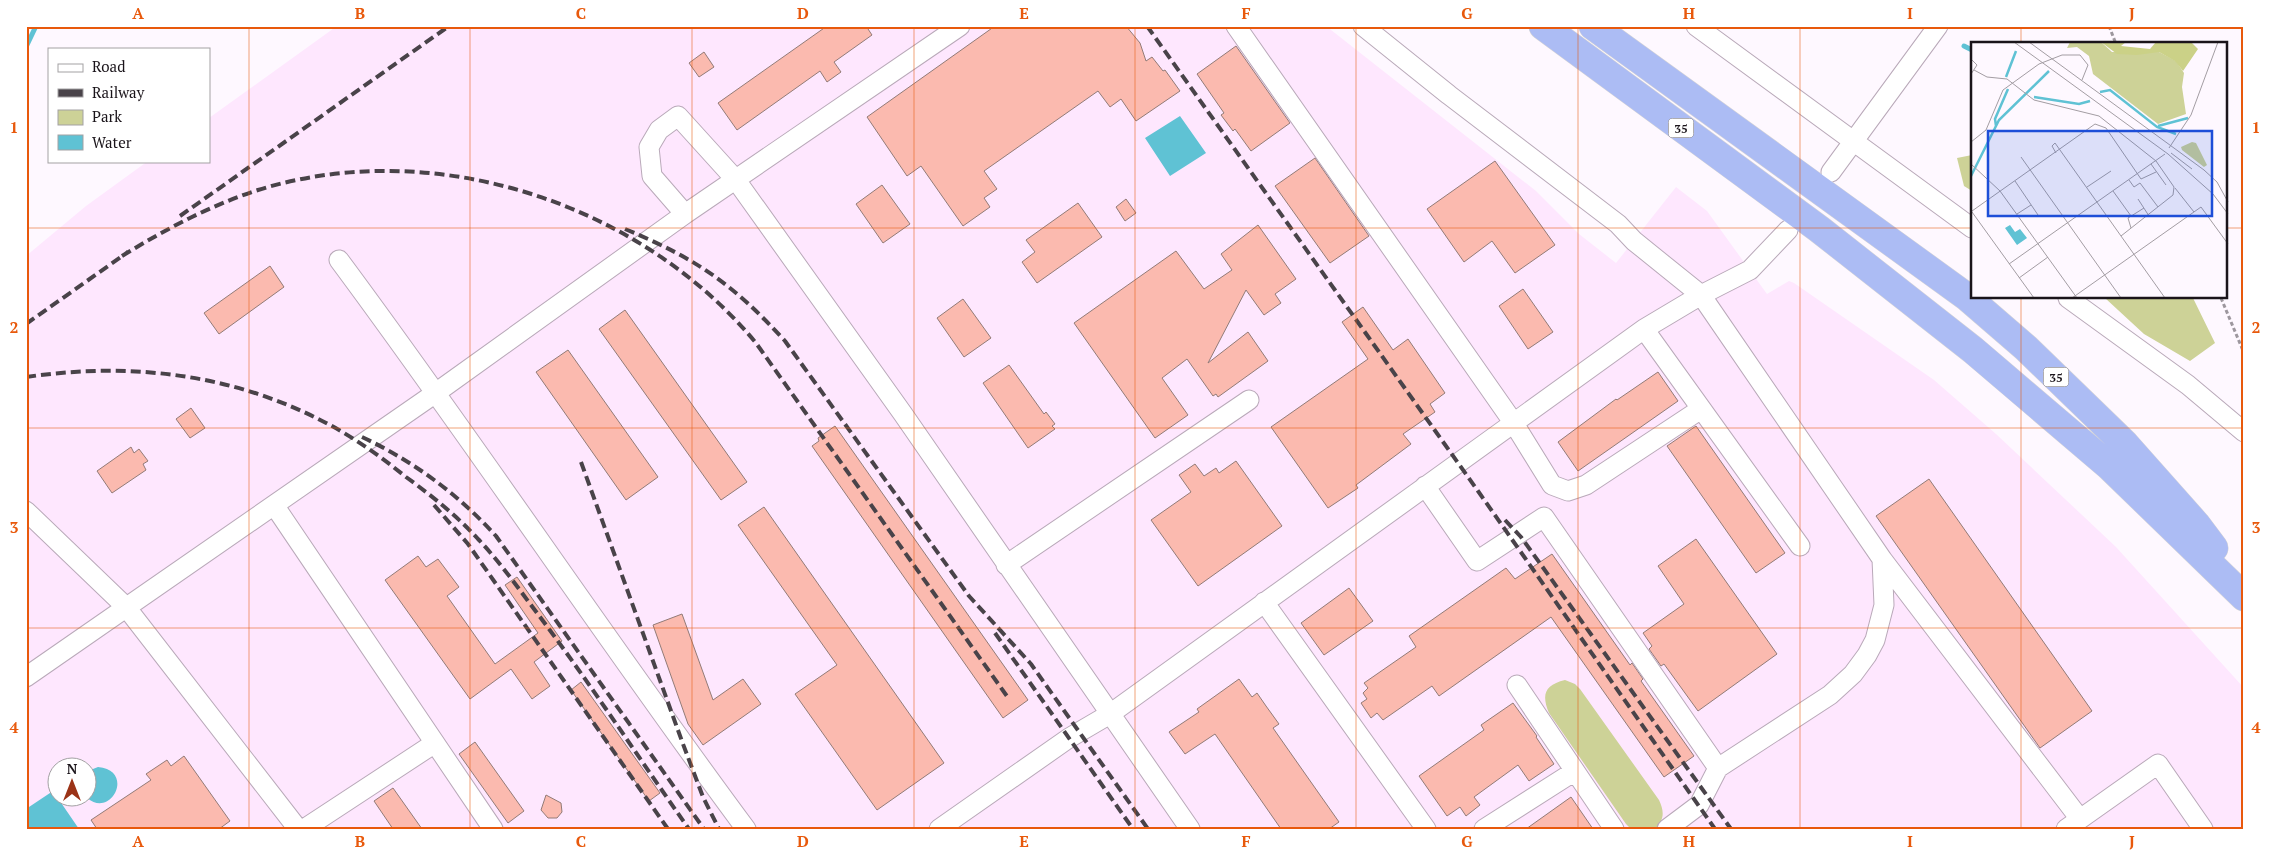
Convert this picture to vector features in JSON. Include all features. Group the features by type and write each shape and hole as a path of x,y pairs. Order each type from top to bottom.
{"highway":[{"name":"35","path":"1543,26 1819,229 1973,350 2108,466 2244,597"},
{"name":"35","path":"1593,26 1967,297 2033,354 2125,444 2196,524 2244,587"}],"street":[{"path":"26,677 437,392 685,214 960,26"},
{"path":"1236,26 1513,422 1552,485 1568,491 1586,485 1701,409"},
{"path":"1363,26 1618,224 1634,240 1701,295 1882,559 2073,824 2158,764 2203,829"},
{"path":"1696,26 1971,227"},
{"path":"1831,172 1938,26"},
{"path":"685,214 652,176 649,147 659,130 678,116 736,180 903,414 1190,829"},
{"path":"939,829 1069,738 1110,714 1644,329 1701,295 1750,270 1788,230"},
{"path":"339,260 437,392 683,744 746,829"},
{"path":"2069,299 2188,385 2244,432"},
{"path":"1644,329 1800,546"},
{"path":"1006,565 1249,400"},
{"path":"1425,486 1477,561 1544,517 1718,768"},
{"path":"274,505 493,829"},
{"path":"26,511 126,607 298,829"},
{"path":"1667,829 1699,806 1718,768 1830,695 1853,674 1875,640 1884,605 1882,559"},
{"path":"1264,602 1426,829"},
{"path":"1517,685 1614,829"},
{"path":"304,829 435,743"},
{"path":"1484,829 1575,771"}],"path":[{"path":"2109,26 2115,42"},
{"path":"2221,299 2244,353"}],"shaded area":[{"path":"337,26 1326,26 1536,191 1579,234 1616,263 1676,187 1707,211 1767,294 1789,281 1794,283 1934,380 1996,434 2116,547 2244,688 2244,829 26,829 26,256 86,206 147,162 210,162 210,117"}],"green space":[{"path":"1971,155 1971,190 1964,186 1957,158"},
{"path":"2106,299 2193,299 2215,343 2190,361 2144,334"},
{"path":"1565,680 1575,684 1580,689 1659,800 1663,815 1661,822 1655,829 1631,829 1626,824 1549,713 1545,701 1546,691 1558,682"}],"water":[{"path":"1180,116 1206,153 1170,176 1145,138"},
{"path":"98,767 109,770 115,776 117,784 116,791 111,798 98,803"},
{"path":"48,794 48,808 65,808 79,829 26,829 26,809"}],"building":[{"path":"827,26 866,26 872,35 834,62 841,72 827,82 820,71 737,130 718,103"},
{"path":"995,26 1126,26 1140,43 1146,61 1152,57 1163,71 1165,70 1180,91 1136,121 1121,99 1110,107 1098,91 984,171 997,189 984,198 990,207 963,226 921,166 907,176 867,117"},
{"path":"1236,46 1290,123 1251,151 1235,129 1233,131 1221,115 1224,113 1197,74"},
{"path":"704,52 714,67 699,77 689,63"},
{"path":"1315,158 1369,236 1330,263 1275,186"},
{"path":"1495,161 1555,245 1515,273 1492,241 1464,262 1427,209"},
{"path":"882,185 910,224 883,243 856,204"},
{"path":"1126,199 1136,213 1125,221 1116,207"},
{"path":"1078,203 1102,237 1037,283 1022,262 1035,252 1026,240"},
{"path":"1258,225 1296,279 1275,294 1281,303 1264,315 1246,290 1208,363 1248,332 1268,361 1218,397 1216,394 1213,396 1187,359 1162,378 1188,415 1155,438 1074,323 1176,251 1204,289 1232,270 1221,254"},
{"path":"270,266 284,287 219,334 204,313"},
{"path":"1523,289 1553,332 1528,349 1499,306"},
{"path":"963,299 991,338 964,357 937,318"},
{"path":"1363,307 1393,350 1408,339 1445,393 1430,404 1435,412 1403,434 1411,444 1356,485 1358,488 1328,508 1271,427 1368,359 1342,322"},
{"path":"625,310 747,482 721,500 599,329"},
{"path":"568,350 658,477 626,500 536,372"},
{"path":"1009,365 1044,414 1046,412 1055,424 1052,426 1055,429 1028,448 983,383"},
{"path":"1658,372 1678,401 1578,471 1558,442 1616,399"},
{"path":"191,408 205,428 190,438 176,419"},
{"path":"835,426 1028,700 1003,718 812,446 819,441 818,438"},
{"path":"1696,426 1785,553 1756,573 1667,446"},
{"path":"131,447 134,453 139,449 148,461 143,464 146,470 112,493 97,471"},
{"path":"1236,461 1282,526 1198,586 1151,520 1191,492 1179,475 1195,464 1204,476 1216,468 1219,473"},
{"path":"1929,479 2092,711 2040,748 1876,516"},
{"path":"764,507 944,763 877,810 795,694 837,665 738,525"},
{"path":"1696,539 1777,654 1698,711 1664,664 1661,666 1649,649 1652,646 1643,633 1684,604 1658,566"},
{"path":"1552,554 1630,665 1632,663 1643,679 1641,681 1694,756 1664,777 1551,617 1439,696 1432,686 1383,720 1377,713 1371,718 1361,703 1367,699 1363,693 1368,688 1364,683 1416,647 1409,636 1506,568 1515,579"},
{"path":"418,556 426,567 438,559 459,587 447,596 495,664 538,633 505,585 517,577 562,641 534,662 550,686 532,699 511,669 470,699 385,580"},
{"path":"1349,588 1373,621 1324,655 1301,623"},
{"path":"682,614 713,700 743,679 761,704 703,745 688,724 653,625"},
{"path":"1239,679 1252,697 1257,693 1279,724 1273,728 1339,822 1329,829 1281,829 1215,734 1185,754 1169,732 1199,712 1197,709"},
{"path":"581,682 660,793 649,801 571,690"},
{"path":"1513,703 1537,736 1554,764 1529,781 1518,765 1474,797 1480,805 1466,816 1460,807 1447,816 1419,776 1484,730 1481,725"},
{"path":"475,742 524,811 508,823 459,754"},
{"path":"184,756 230,821 219,829 97,829 91,820 151,780 146,774 167,760 171,766"},
{"path":"393,788 422,829 393,829 374,801"},
{"path":"546,795 561,803 562,812 557,818 548,818 541,810"},
{"path":"1571,797 1593,829 1526,829"}],"waterway":[{"path":"26,47 36,26"},
{"path":"1964,46 1971,50"}],"railway":[{"path":"180,216 449,26"},
{"path":"1147,26 1478,491 1715,829"},
{"path":"122,256 171,227 222,203 258,190 325,175 394,171 462,177 530,193 594,219 654,252 709,294 756,343 1009,699"},
{"path":"625,229 673,251 731,288 785,341 969,596 1031,664 1148,829"},
{"path":"26,324 128,252"},
{"path":"26,377 67,372 148,372 226,385 265,396 302,411 339,430 390,464 444,506 494,557 576,666 689,829"},
{"path":"362,437 381,446 434,480 466,506 496,536 704,829"},
{"path":"581,462 683,744 703,797 719,829"},
{"path":"434,505 468,544 668,829"},
{"path":"1505,520 1521,537 1731,829"},
{"path":"995,633 1133,829"}]}
